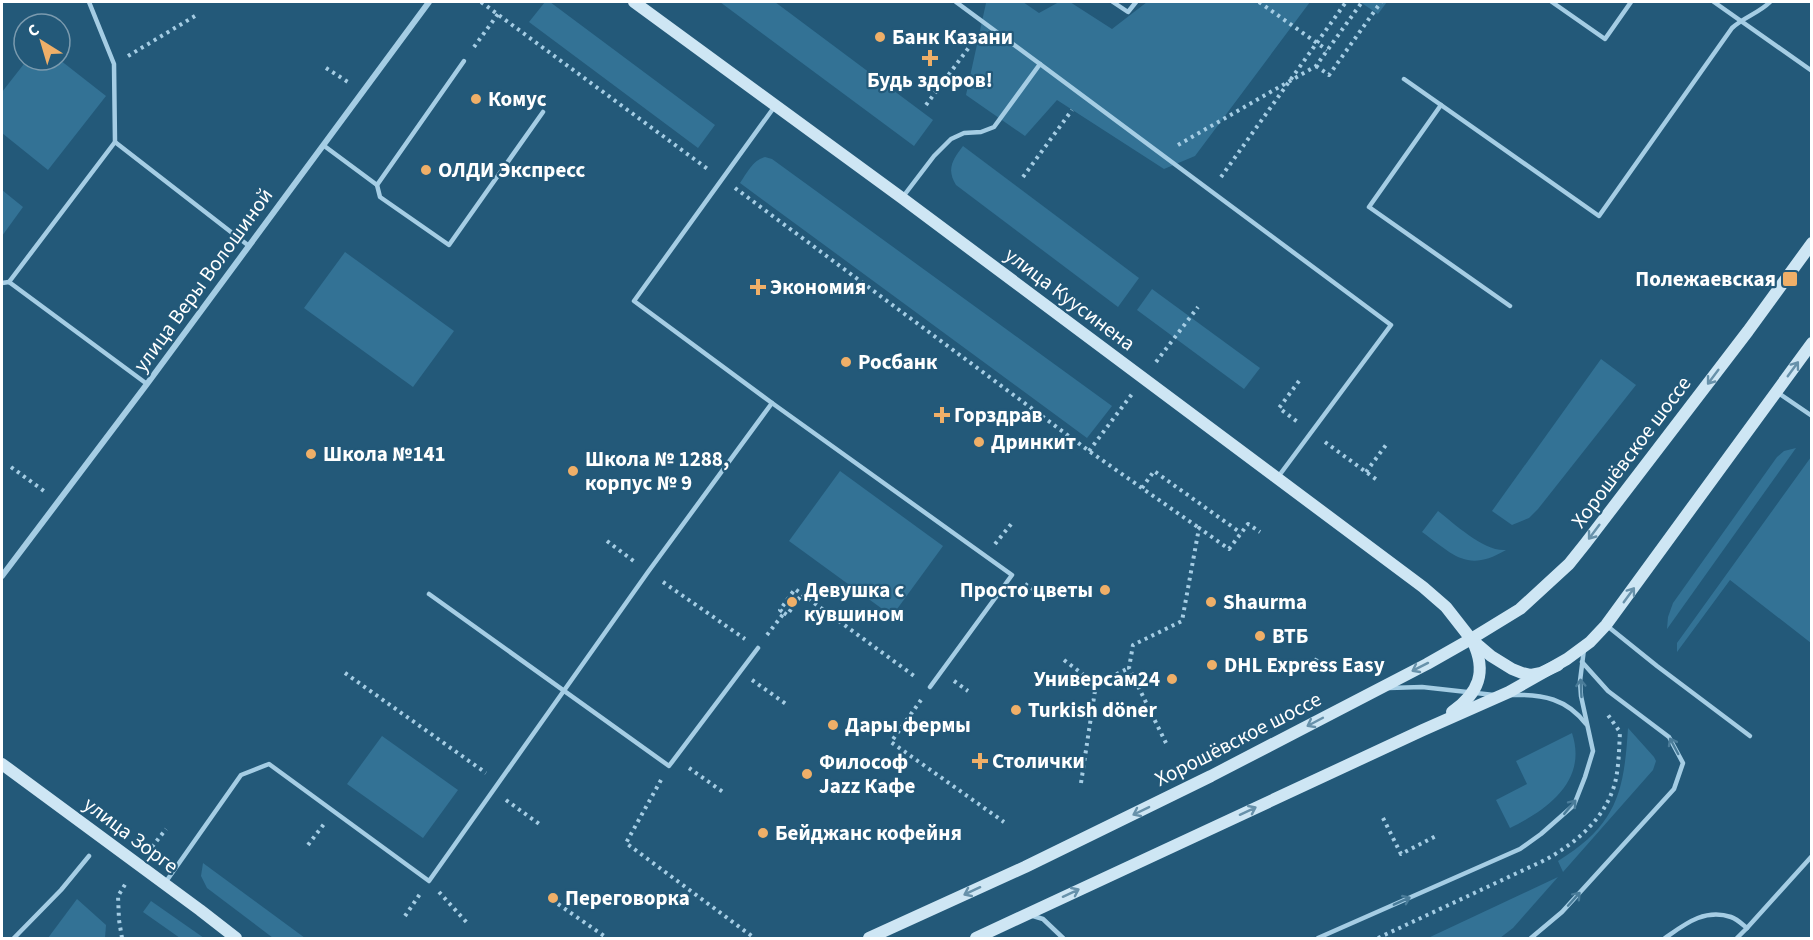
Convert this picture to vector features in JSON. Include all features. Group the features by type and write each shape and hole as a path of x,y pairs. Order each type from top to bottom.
{"main road":[{"name":"улица Куусинена","path":"634,2 902,198 1423,587 1446,607 1472,639"},
{"name":"Хорошёвское шоссе","path":"869,939 1201,782 1472,639 1520,609 1569,564 1748,331 1812,243"},
{"path":"976,939 1498,696 1558,665 1584,647 1606,626 1812,343"},
{"path":"1472,639 1491,656 1522,674 1541,673 1558,665"},
{"path":"1423,730 1460,707 1473,693 1480,674 1480,664 1472,639"},
{"name":"улица Зорге","path":"2,764 236,939"}],"street":[{"name":"улица Веры Волошиной","path":"2,576 429,2"}],"lane":[{"path":"2,283 9,282 116,142 114,64 89,2"},
{"path":"956,2 1391,325 1277,477"},
{"path":"1113,2 1128,12 1136,2"},
{"path":"1552,2 1605,39 1631,2"},
{"path":"1714,2 1812,71"},
{"path":"1404,79 1599,216 1732,27 1761,11 1770,2"},
{"path":"377,185 464,61"},
{"path":"902,198 934,156 951,139 964,133 981,132 994,127 1040,64"},
{"path":"776,105 634,301 1012,575 930,687"},
{"path":"1442,105 1369,207 1510,306"},
{"path":"323,145 377,185 380,197 449,245 543,112"},
{"path":"116,142 249,246"},
{"path":"9,282 147,384"},
{"path":"1777,392 1812,416"},
{"path":"164,885 241,776 269,764 429,881 648,572 772,403"},
{"path":"429,594 669,766 758,648"},
{"path":"1606,626 1750,736"},
{"path":"1318,939 1520,849 1574,806 1586,777 1593,751 1581,696 1580,681 1584,647"},
{"path":"1531,939 1562,912 1674,789 1683,764 1669,738 1608,691 1582,662"},
{"path":"1366,694 1399,687 1422,687 1498,696 1530,694 1558,700 1577,713 1589,728"},
{"path":"14,939 61,890 89,855"},
{"path":"1737,939 1812,856"},
{"path":"1665,939 1690,920 1716,914 1733,917 1747,928"},
{"path":"1018,918 1027,916 1043,919 1063,939"}],"path":[{"path":"481,2 1089,451 1229,549 1248,524 1260,532"},
{"path":"1260,2 1328,50"},
{"path":"1219,181 1346,2"},
{"path":"1175,146 1316,66 1362,2"},
{"path":"1316,66 1329,75 1381,2"},
{"path":"464,61 498,14"},
{"path":"114,64 195,16"},
{"path":"926,105 986,24"},
{"path":"326,68 362,92"},
{"path":"1023,177 1083,96"},
{"path":"1366,472 1386,445"},
{"path":"10,467 58,502"},
{"path":"1142,488 1154,471 1241,533"},
{"path":"986,557 1012,523"},
{"path":"1166,743 1129,668 1134,645 1182,621 1199,528"},
{"path":"607,541 758,648 784,613"},
{"path":"802,594 787,615 780,610 795,589 802,594 930,687 891,742 1004,822"},
{"path":"1300,664 1311,670 1317,658"},
{"path":"1064,660 1096,684"},
{"path":"1096,684 1129,668"},
{"path":"740,672 786,704"},
{"path":"345,673 500,782"},
{"path":"1081,783 1096,684"},
{"path":"675,758 723,792"},
{"path":"669,766 626,843 753,937"},
{"path":"493,792 542,826"},
{"path":"308,845 334,811"},
{"path":"1383,818 1401,854 1436,836"},
{"path":"152,847 166,829"},
{"path":"405,916 429,881 469,925"},
{"path":"122,939 118,896 126,883"},
{"path":"558,904 607,939"}],"shaded area":[{"path":"545,2 550,2 715,125 698,148 529,22"},
{"path":"720,2 775,2 933,120 914,146"},
{"path":"985,2 1023,2 1039,13 1059,2 1070,2 1112,29 1147,2 1310,2 1195,156 1164,169 1057,100 1025,136 966,95"},
{"path":"1360,2 1387,2 1378,14"},
{"path":"72,69 106,96 48,170 2,133 2,92 18,72 72,72"},
{"path":"963,146 1139,278 1118,307 956,185 951,169 956,155"},
{"path":"765,157 772,159 1112,406 1087,438 740,183 754,164"},
{"path":"2,190 23,207 2,236"},
{"path":"345,252 454,331 413,387 304,308"},
{"path":"1152,289 1260,368 1244,389 1137,310"},
{"path":"1601,359 1636,385 1538,509 1529,518 1512,525 1492,511"},
{"path":"1796,448 1667,629 1673,603 1777,457 1784,451"},
{"path":"1811,457 1811,643 1730,580 1677,652 1677,643"},
{"path":"840,471 943,546 892,616 789,541"},
{"path":"1438,511 1479,542 1488,547 1506,550 1481,560 1461,558 1452,554 1422,532"},
{"path":"1628,728 1654,757 1656,761 1653,770 1563,872 1558,861 1593,834 1613,806 1624,772"},
{"path":"1572,733 1575,750 1574,766 1561,792 1538,812 1510,828 1496,800 1527,784 1516,761"},
{"path":"382,736 458,790 423,838 347,784"},
{"path":"203,863 305,938 273,938 207,888 201,876"},
{"path":"1558,877 1513,928 1500,938 1428,938"},
{"path":"77,899 106,925 105,938 48,938"},
{"path":"151,901 204,938 180,938 143,912"}],"place":[{"name":"Банк Казани","path":"880,37"},
{"name":"Будь здоров!","path":"930,58"},
{"name":"Комус","path":"476,99"},
{"name":"ОЛДИ Экспресс","path":"426,170"},
{"name":"Полежаевская","path":"1790,279"},
{"name":"Экономия","path":"758,287"},
{"name":"Росбанк","path":"846,362"},
{"name":"Горздрав","path":"942,415"},
{"name":"Дринкит","path":"979,442"},
{"name":"Школа №141","path":"311,454"},
{"name":"Школа № 1288, корпус № 9","path":"573,471"},
{"name":"Просто цветы","path":"1105,590"},
{"name":"Девушка с кувшином","path":"792,602"},
{"name":"Shaurma","path":"1211,602"},
{"name":"ВТБ","path":"1260,636"},
{"name":"DHL Express Easy","path":"1212,665"},
{"name":"Универсам24","path":"1172,679"},
{"name":"Turkish döner","path":"1016,710"},
{"name":"Дары фермы","path":"833,725"},
{"name":"Столички","path":"980,761"},
{"name":"Философ Jazz Кафе","path":"807,774"},
{"name":"Бейджанс кофейня","path":"763,833"},
{"name":"Переговорка","path":"553,898"}]}
